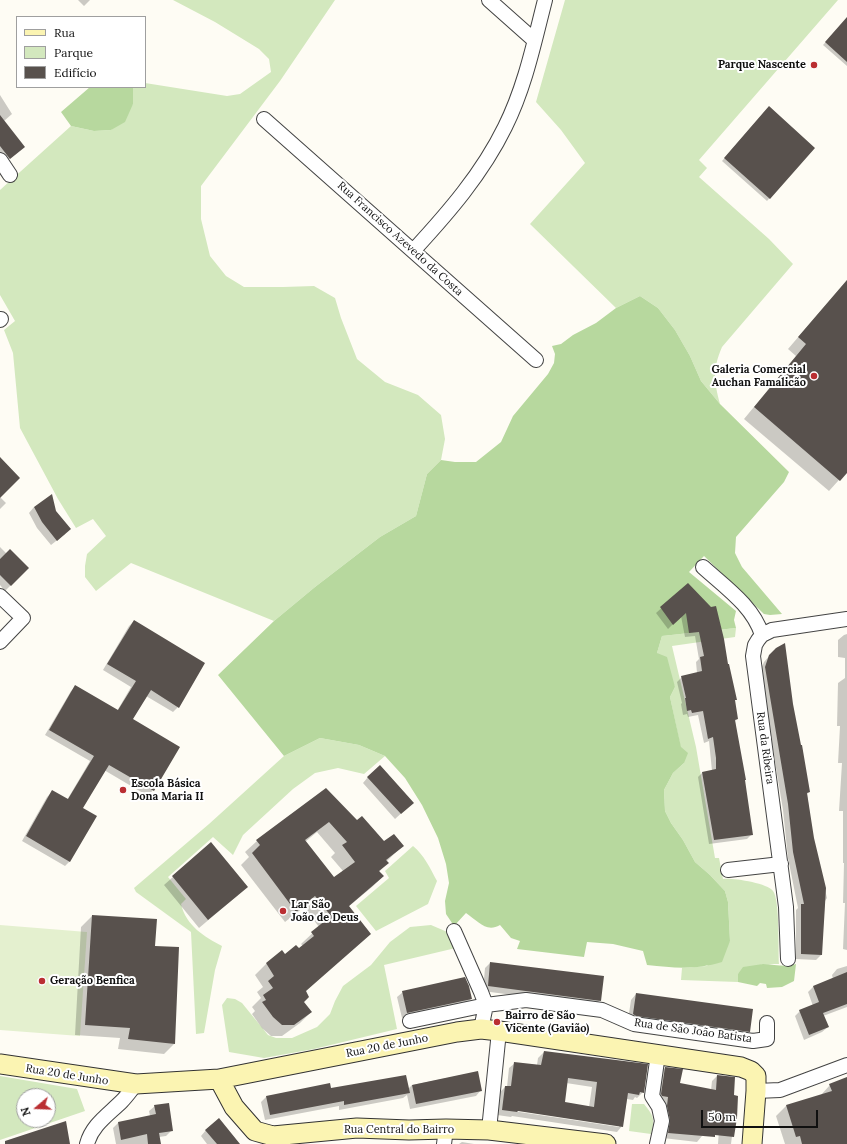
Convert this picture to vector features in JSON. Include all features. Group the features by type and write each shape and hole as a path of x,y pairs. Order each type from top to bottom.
{"street":[{"path":"489,0 534,40"},
{"path":"413,251 452,208 479,172 505,127 522,86 545,0"},
{"name":"Rua Francisco Azevedo da Costa","path":"264,119 536,360"},
{"path":"0,160 10,175"},
{"path":"703,567 746,606 758,621 762,634 772,630 847,619"},
{"path":"0,596 23,618 0,642"},
{"name":"Rua da Ribeira","path":"762,634 753,650 754,670 781,864 786,907 788,959"},
{"path":"728,870 781,864"},
{"path":"454,931 486,1005 490,1030 489,1130"},
{"name":"Rua de São João Batista","path":"410,1021 486,1005 526,1000 602,1010 634,1024 753,1041 767,1039 767,1023"},
{"name":"Rua 20 de Junho","path":"0,1064 136,1084 219,1079 457,1032 490,1030 741,1067 751,1071 756,1076 756,1092"},
{"path":"657,1144 662,1121 659,1107 652,1096 658,1054"},
{"path":"752,1144 756,1092 780,1090 847,1065"},
{"name":"Rua Central do Bairro","path":"219,1079 234,1107 255,1131 270,1140 358,1128 409,1130 445,1136 489,1130 606,1144"},
{"path":"86,1144 88,1137 95,1126 136,1084"}],"green space":[{"path":"173,0 335,0 280,81 201,186 201,219 210,256 226,276 244,287 314,286 335,298 357,359 385,382 418,395 441,415 445,439 441,460 427,474 416,516 380,537 274,621 131,563 96,591 85,577 87,554 106,536 93,519 76,528 58,499 20,428 13,353 4,330 15,321 0,295 0,190 71,126 94,131 111,130 133,104 133,88 146,88 146,83 227,96 240,94 271,72 269,59 259,49 215,22"},
{"path":"565,0 838,0 699,160 707,168 699,177 769,239 793,264 722,347 715,369 715,382 720,404 701,381 690,356 675,330 658,308 640,296 616,308 530,224 585,163 561,130 536,102"},
{"path":"89,88 133,88 133,104 125,122 111,130 94,131 71,126 61,112"},
{"path":"640,296 658,308 675,330 690,356 701,381 720,404 789,472 784,482 736,537 735,553 742,567 782,614 764,614 704,556 689,572 736,611 734,620 736,628 662,636 657,653 667,657 675,687 670,697 681,747 688,753 684,763 673,773 664,790 665,811 695,862 725,891 728,902 730,941 722,962 694,967 647,965 643,951 613,944 587,942 584,957 517,949 520,941 511,938 500,925 490,928 486,927 466,913 454,926 446,914 445,901 449,883 446,864 438,838 422,805 405,778 385,756 359,745 320,738 284,756 218,675 274,621 315,587 380,537 416,516 427,474 441,460 476,462 501,442 513,416 548,374 554,363 555,354 552,346 561,344 573,335 596,323 616,308"},
{"path":"736,628 735,637 672,646 696,747 715,858 719,858 723,879 734,879 757,883 770,888 773,891 778,914 779,964 763,964 738,974 738,982 681,980 682,968 707,966 730,941 728,902 725,891 695,862 665,811 664,790 673,773 684,763 670,697 675,687 657,653 662,636"},
{"path":"320,738 359,745 385,756 364,774 338,768 315,773 293,789 243,835 233,855 213,837 168,877 186,899 181,904 187,919 203,935 222,946 215,970 204,1033 196,1034 191,932 136,892 134,888 209,824 284,756"},
{"path":"413,846 424,858 437,881 428,904 376,931 356,906 389,878 385,871"},
{"name":"Geração Benfica","path":"0,925 87,932 80,1036 0,1030"},
{"path":"431,925 452,934 460,947 384,965 397,1029 314,1049 264,1058 229,1052 222,1005 227,998 235,999 242,1003 268,1035 276,1038 292,1038 317,1027 330,1014 343,986 371,965 390,942 410,927"},
{"path":"763,964 784,966 796,964 794,981 782,987 767,988 766,984 760,983 757,986 738,982 738,974 743,967"},
{"path":"0,1076 77,1089 85,1111 56,1121 56,1088 16,1088 16,1128 35,1128 0,1140"},
{"path":"632,1104 644,1104 650,1112 653,1118 651,1134 629,1131"}],"building":[{"path":"847,17 847,62 825,42"},
{"path":"769,106 815,148 770,199 724,158"},
{"path":"0,115 25,147 10,159 0,146"},
{"name":"Galeria Comercial Auchan Famalicão","path":"847,280 847,473 840,481 754,407 806,344 798,337"},
{"path":"0,457 20,478 0,498"},
{"path":"52,494 56,511 71,529 57,541 42,522 34,507"},
{"path":"10,549 29,568 11,586 0,575 0,559"},
{"path":"688,583 711,607 716,606 737,700 735,700 738,719 735,720 746,780 753,835 714,840 702,772 716,769 713,737 708,739 703,711 692,713 691,710 687,711 686,698 681,676 702,671 700,657 704,656 699,632 689,633 686,613 673,625 660,607"},
{"path":"134,620 205,663 179,708 151,690 133,719 180,747 154,791 109,765 83,808 97,816 70,862 26,836 52,790 68,799 94,756 49,730 75,685 118,710 136,681 107,664"},
{"path":"785,643 793,704 810,792 807,793 814,838 826,888 822,955 801,954 801,904 804,904 793,852 788,804 765,667 769,655 776,648"},
{"path":"380,765 414,803 401,814 367,777"},
{"name":"Lar São João de Deus","path":"326,788 357,820 362,816 384,841 394,834 404,846 386,860 389,863 379,871 384,876 349,906 371,934 306,991 309,997 304,1002 312,1012 294,1025 282,1025 273,1017 262,1002 266,1000 263,995 273,988 268,981 274,976 266,963 282,950 285,954 296,945 299,948 314,936 311,932 331,916 315,896 296,912 252,853 260,845 256,840","holes":["329,822 347,842 342,845 355,862 334,877 305,840"]},
{"path":"211,842 248,887 208,920 172,876"},
{"path":"92,915 157,919 155,946 179,947 175,1044 128,1039 130,1028 85,1025"},
{"path":"490,962 604,976 601,1001 488,986"},
{"path":"847,972 847,1004 823,1013 829,1027 809,1035 799,1010 819,1002 813,986"},
{"path":"465,977 472,999 407,1013 402,991"},
{"path":"636,993 753,1009 750,1032 636,1016 633,1014"},
{"path":"544,1051 648,1064 644,1093 640,1092 639,1095 628,1093 623,1127 518,1111 502,1110 505,1086 511,1086 514,1062 541,1065","holes":["568,1078 597,1082 594,1107 565,1102"]},
{"path":"665,1067 683,1069 680,1083 716,1090 717,1075 735,1077 734,1095 738,1096 734,1137 668,1133 670,1120 667,1106 668,1097 662,1096 661,1094"},
{"path":"478,1071 482,1091 416,1104 412,1085"},
{"path":"406,1075 410,1093 344,1105 344,1101 270,1115 266,1096 330,1083 331,1088"},
{"path":"847,1077 847,1144 802,1144 800,1136 796,1137 786,1105 832,1091 829,1084"},
{"path":"169,1103 173,1131 159,1133 161,1144 148,1144 147,1134 121,1140 118,1122 156,1114 154,1105"},
{"path":"219,1118 240,1144 217,1144 205,1130"},
{"path":"66,1121 70,1144 5,1144 5,1141 45,1128 56,1128 56,1124"}],"place":[{"name":"Parque Nascente","path":"814,65"},
{"name":"Galeria Comercial Auchan Famalicão","path":"814,376"},
{"name":"Escola Básica Dona Maria II","path":"123,790"},
{"name":"Lar São João de Deus","path":"283,911"},
{"name":"Geração Benfica","path":"42,981"},
{"name":"Bairro de São Vicente (Gavião)","path":"497,1022"}]}
